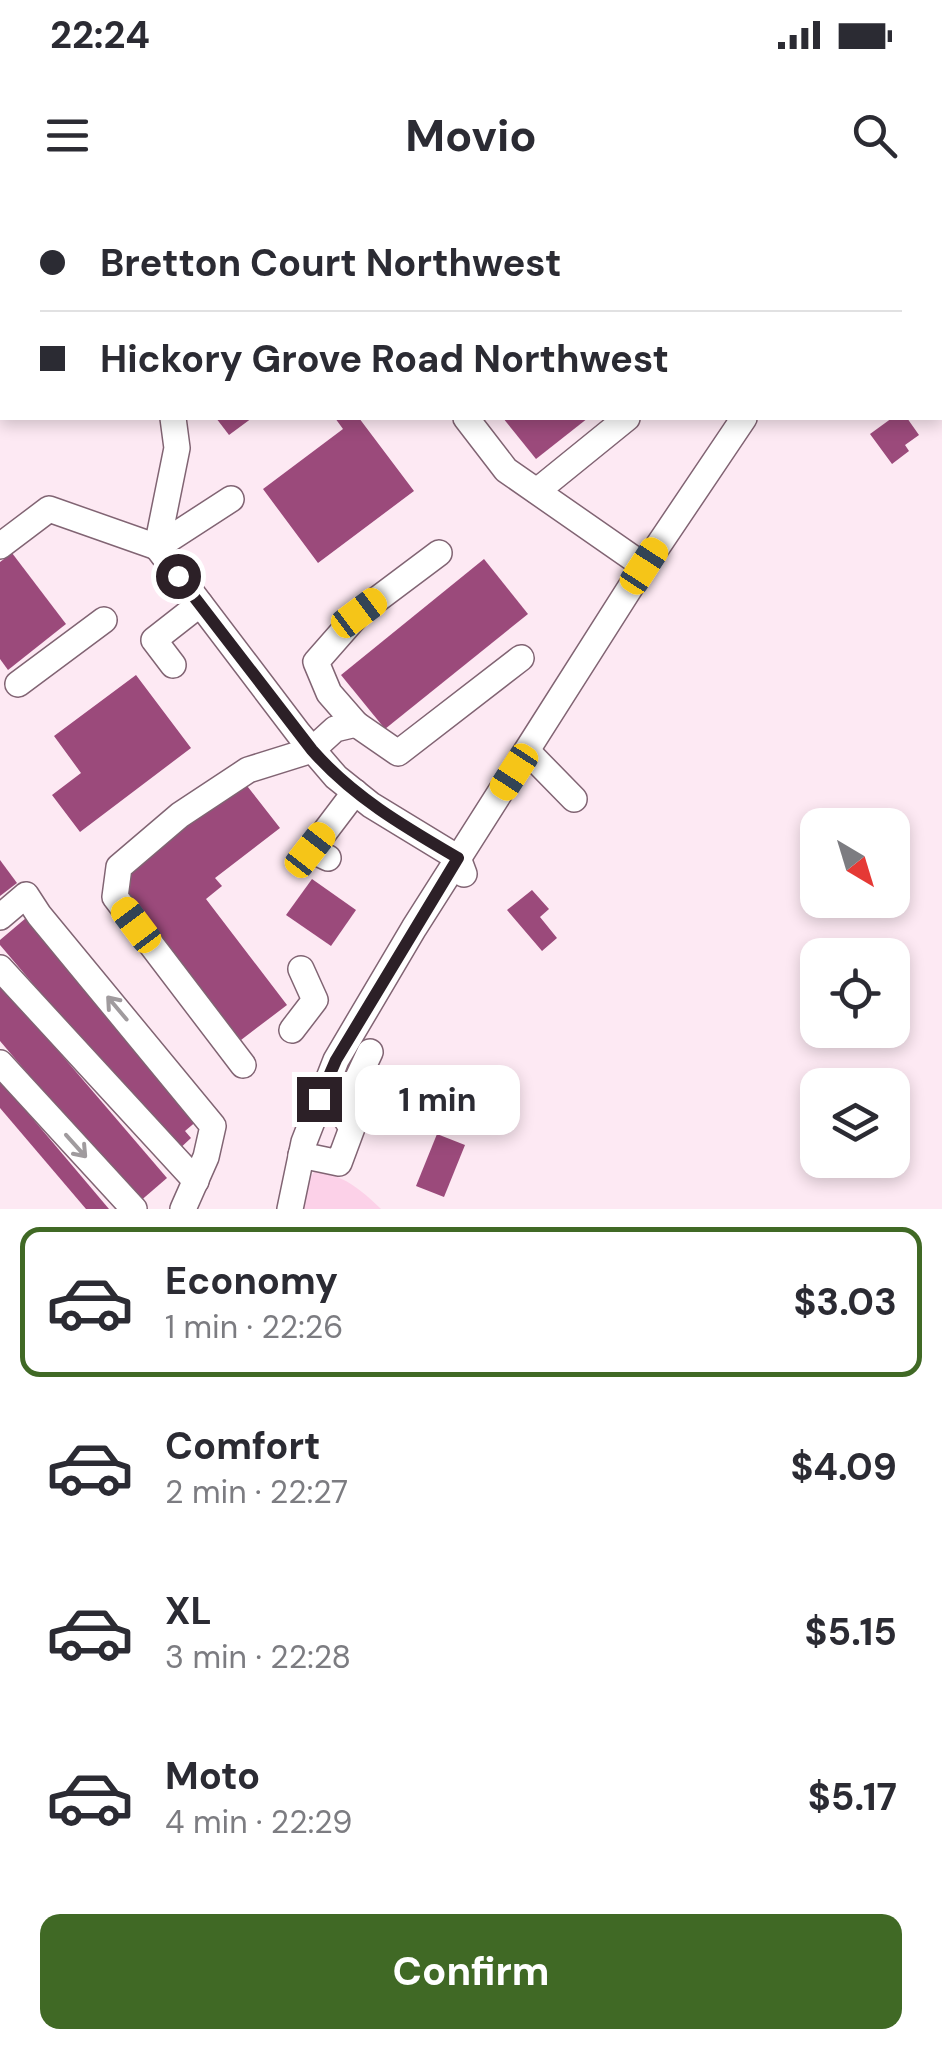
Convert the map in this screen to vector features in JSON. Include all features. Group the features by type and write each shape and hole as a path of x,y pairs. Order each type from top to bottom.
{"street":[{"path":"156,548 177,448 173,420"},
{"path":"468,420 506,470 644,566"},
{"path":"536,491 625,420"},
{"path":"302,1155 339,1163 352,1128 342,1112 366,1050 462,868 527,750 743,420"},
{"path":"156,548 231,499"},
{"path":"0,546 49,509 156,548 312,750 355,792 462,868"},
{"path":"439,553 359,613 316,662 329,693 356,724 398,753 521,658"},
{"path":"173,665 154,640 200,604"},
{"path":"18,684 104,620"},
{"path":"242,1066 115,897 119,866 180,814 248,770 312,750 335,729 356,724"},
{"path":"527,750 574,799"},
{"path":"328,858 310,850 355,792"},
{"path":"0,917 26,895 213,1126 206,1157 183,1209"},
{"path":"0,968 196,1181"},
{"path":"292,1030 315,1000 300,969"},
{"path":"290,1209 319,1099 366,1050"},
{"path":"0,1063 134,1209"}],"shaded area":[{"path":"314,1172 342,1179 381,1209 303,1209 307,1182"}],"building":[{"path":"218,420 249,420 229,435"},
{"path":"336,420 361,420 414,491 318,563 263,489 343,429"},
{"path":"505,420 585,420 536,459"},
{"path":"889,420 908,420 919,435 905,445 909,451 892,464 870,434"},
{"path":"12,553 66,624 8,670 0,659 0,562"},
{"path":"484,559 528,614 385,729 341,675"},
{"path":"136,675 191,748 80,832 52,795 81,773 54,736"},
{"path":"244,782 280,828 215,878 222,886 206,899 287,1005 241,1040 126,902 131,867"},
{"path":"0,860 17,883 0,896"},
{"path":"312,879 356,910 331,946 286,915"},
{"path":"532,890 549,909 540,917 557,938 542,951 507,910"},
{"path":"26,918 198,1120 185,1131 191,1138 176,1152 0,945 0,940"},
{"path":"0,983 167,1178 138,1203 0,1041"},
{"path":"365,1079 425,1107 412,1132 353,1105"},
{"path":"0,1080 109,1209 86,1209 0,1108"},
{"path":"437,1134 465,1145 444,1197 416,1186"}],"route":[{"path":"178,576 336,777 372,805 458,858 336,1060 319,1099"}]}
